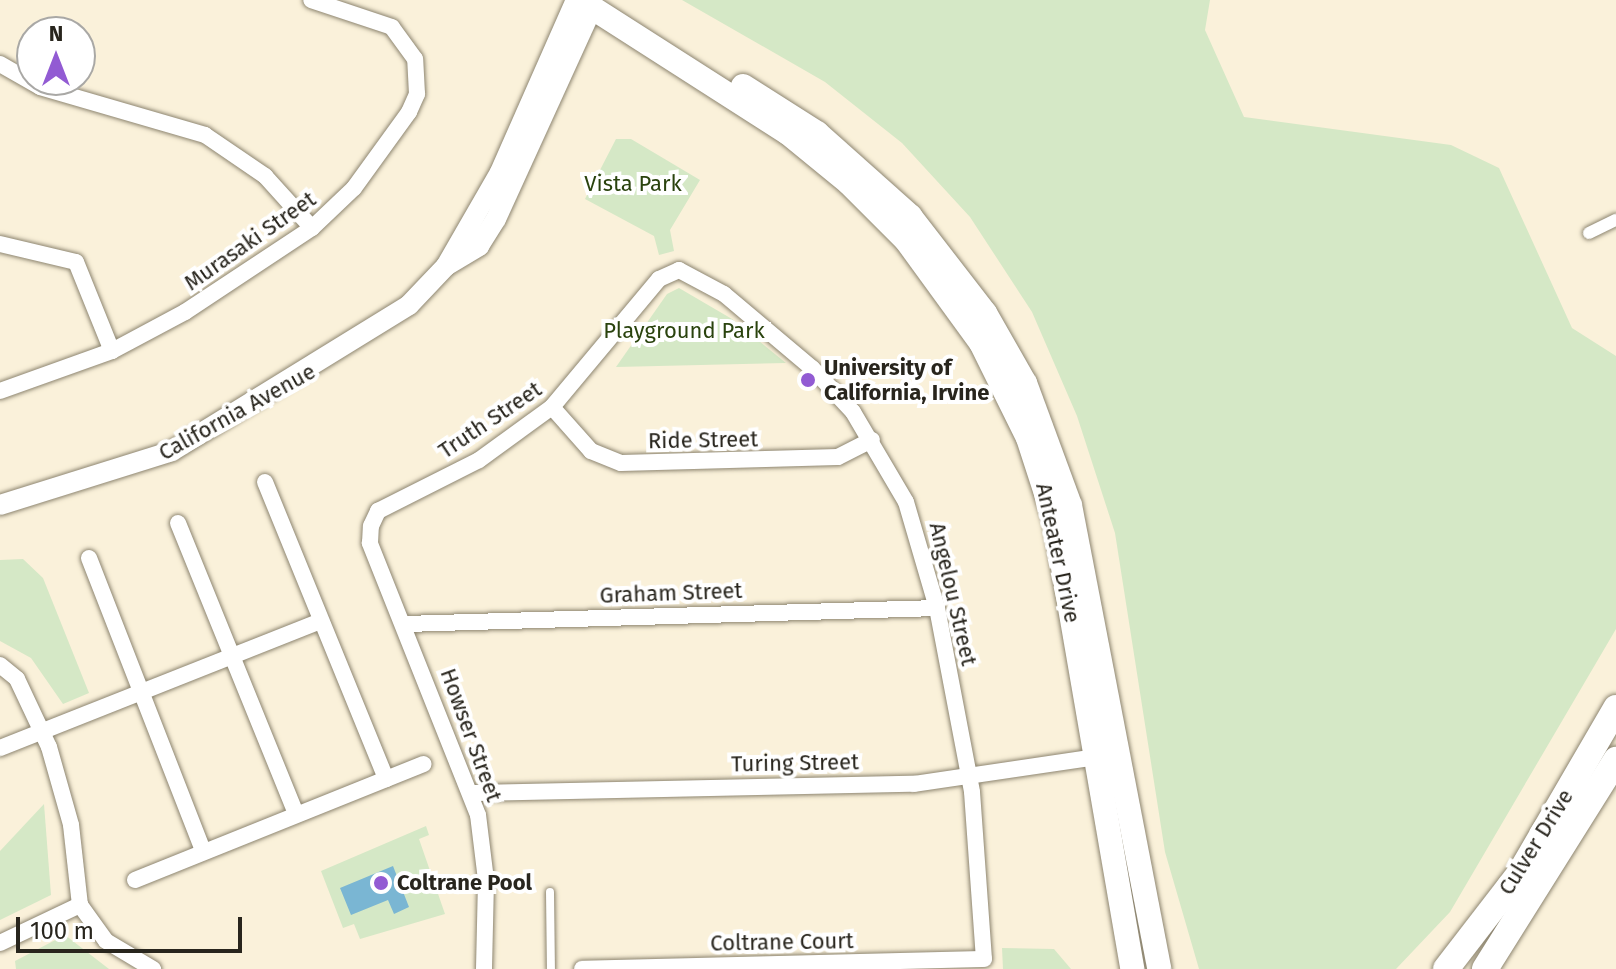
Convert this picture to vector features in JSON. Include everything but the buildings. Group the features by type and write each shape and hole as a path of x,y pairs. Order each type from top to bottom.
{"main road":[{"name":"Anteater Drive","path":"591,2 817,156 906,240 957,306 1006,389 1038,465 1067,577 1105,756 1159,969"},
{"name":"Culver Drive","path":"1446,969 1520,873 1616,708"},
{"name":"Anteater Drive","path":"1105,756 1132,969"},
{"name":"Culver Drive","path":"1485,969 1616,760"}],"street":[{"name":"Murasaki Street","path":"0,391 112,351 232,284 312,228 386,146 409,112 419,76 411,45 392,27 311,0"},
{"name":"California Avenue","path":"0,505 117,474 211,431 376,329 446,266 479,246 496,219 591,2"},
{"path":"0,64 40,87 205,135 265,176 312,228"},
{"path":"1589,233 1616,220"},
{"path":"0,244 76,262 112,351"},
{"name":"Truth Street","path":"371,526 378,511 479,460 552,407 664,275 689,272"},
{"name":"Angelou Street","path":"689,272 787,344 872,440 918,532 937,608 969,777 985,964"},
{"name":"Ride Street","path":"552,407 591,451 621,463 838,457 872,440"},
{"path":"265,482 386,779"},
{"path":"178,523 296,814"},
{"name":"Howser Street","path":"371,526 370,543 472,793 486,880 484,969"},
{"path":"89,558 203,851"},
{"name":"Graham Street","path":"405,624 937,608"},
{"path":"0,748 141,695 320,621"},
{"path":"0,665 17,679 43,732 71,825 80,905 106,941 153,969"},
{"name":"Turing Street","path":"472,793 969,777 1105,756"},
{"path":"135,880 424,764"},
{"path":"0,943 80,905"},
{"name":"Coltrane Court","path":"582,969 985,964"}],"lane":[{"path":"550,892 551,969"}],"green space":[{"path":"682,0 1210,0 1205,30 1244,117 1451,145 1499,168 1572,328 1616,356 1616,629 1450,912 1396,969 1199,969 1165,852 1115,533 1077,416 1032,312 970,217 902,143 825,82"},
{"name":"Vista Park","path":"616,139 631,139 700,180 670,230 674,251 659,255 654,236 585,199"},
{"name":"Playground Park","path":"679,288 732,319 786,363 616,367 667,294"},
{"path":"23,559 43,578 89,693 63,704 31,658 0,641 0,560"},
{"path":"44,804 51,895 0,920 0,851"},
{"name":"Coltrane Pool","path":"426,826 429,835 419,839 445,914 360,939 354,924 343,928 321,871"},
{"path":"65,935 109,969 16,969 15,961"},
{"path":"1002,948 1054,949 1071,969 1003,969"}],"water":[{"name":"Coltrane Pool","path":"393,866 409,907 394,914 388,900 351,915 340,888"}],"place":[{"name":"University of California, Irvine","path":"808,380"},
{"name":"Coltrane Pool","path":"381,883"}]}
